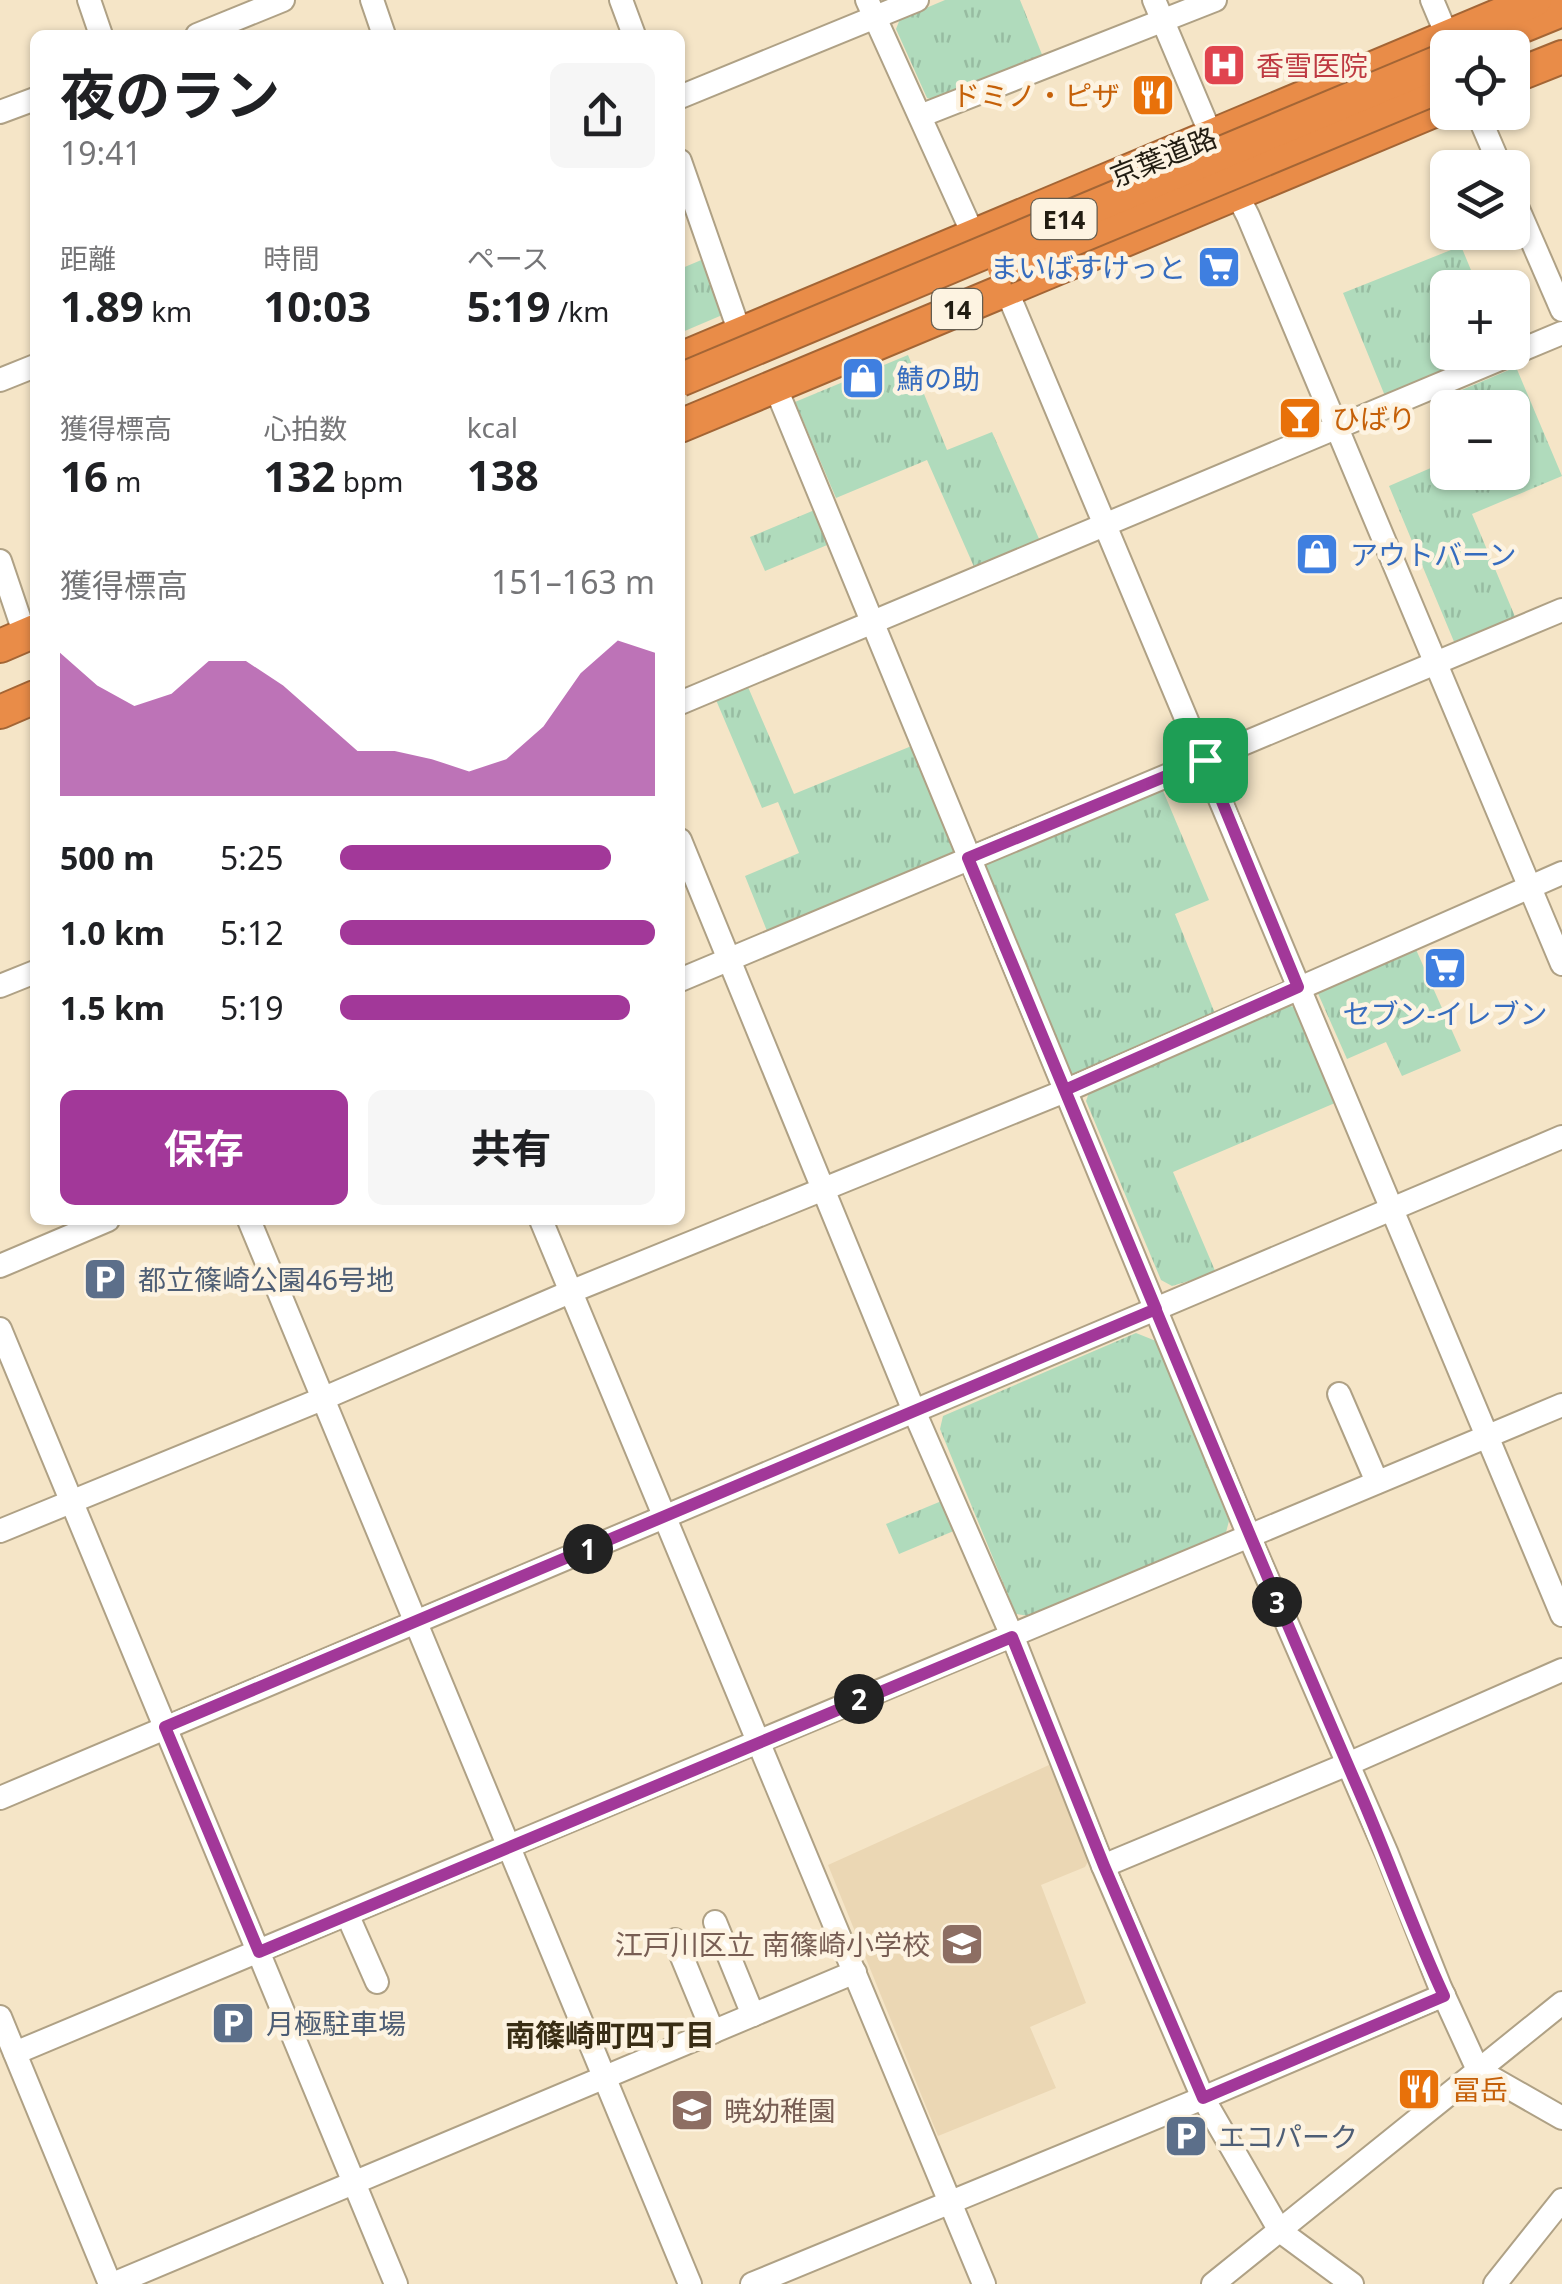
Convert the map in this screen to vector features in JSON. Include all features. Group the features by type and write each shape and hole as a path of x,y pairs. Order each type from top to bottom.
{"highway":[{"name":"京葉道路","path":"1486,30 1535,0"},
{"name":"京葉道路","path":"1506,30 1562,10"},
{"path":"1530,48 1562,35"},
{"name":"京葉道路","path":"685,357 1212,136 1430,57"},
{"path":"1530,70 1562,57"},
{"name":"京葉道路","path":"685,378 1430,59"},
{"name":"京葉道路","path":"685,402 1430,91"},
{"name":"14","path":"685,424 1430,113"},
{"path":"0,666 24,641"},
{"path":"0,689 30,692"},
{"path":"0,712 30,695"}],"street":[{"path":"89,0 99,30"},
{"path":"208,30 283,0"},
{"path":"372,0 382,30"},
{"path":"621,0 632,30"},
{"path":"685,95 871,8 918,0"},
{"path":"920,116 1159,10 1215,0"},
{"path":"1432,0 1447,30"},
{"path":"871,8 973,234"},
{"path":"1159,10 1562,964"},
{"path":"0,112 30,101"},
{"path":"685,175 740,333"},
{"path":"1530,236 1562,310"},
{"path":"1006,288 1562,1615"},
{"path":"685,701 1562,333"},
{"path":"0,380 30,368"},
{"path":"774,386 1444,1996 1478,2070 1562,2118"},
{"path":"0,562 24,641"},
{"path":"685,978 1562,610"},
{"path":"685,852 914,1411 1203,2098 1280,2231 1352,2284"},
{"path":"0,1531 1065,1090 1562,873"},
{"path":"0,986 30,974"},
{"path":"0,1798 1562,1138"},
{"path":"0,1266 96,1225"},
{"path":"251,1225 690,2284"},
{"path":"543,1225 984,2284"},
{"path":"0,1329 396,2284"},
{"path":"1339,1394 1376,1482"},
{"path":"11,2058 509,1845 1562,1405"},
{"path":"1104,1866 1562,1670"},
{"path":"348,1914 377,1982"},
{"path":"715,1922 753,2015"},
{"path":"675,1940 713,2032"},
{"path":"0,2016 11,2058 111,2284 855,1972"},
{"path":"752,2284 1444,1996"},
{"path":"1213,2284 1562,2004"},
{"path":"1495,2284 1562,2200"}],"shaded area":[{"name":"江戸川区立 南篠崎小学校","path":"1049,1765 1089,1860 1085,1867 1041,1885 1086,2003 1030,2027 1056,2088 938,2136 828,1865"}],"green space":[{"path":"945,0 1020,0 1043,57 935,100 927,98 896,29 900,19"},
{"path":"1451,250 1463,250 1471,270 1430,270 1430,370 1448,370 1385,396 1343,293"},
{"path":"706,258 727,313 685,331 685,267"},
{"path":"908,355 947,450 992,432 1040,541 975,569 927,460 836,498 795,402"},
{"path":"1517,370 1526,390 1462,390"},
{"path":"1530,400 1562,476 1530,490"},
{"path":"1430,468 1430,490 1529,490 1472,514 1516,619 1455,644 1389,486"},
{"path":"817,509 832,543 765,571 750,537"},
{"path":"748,687 794,794 914,745 957,847 954,854 767,931 745,876 799,853 778,802 762,808 716,700"},
{"path":"1161,786 1209,900 1175,914 1216,1016 1070,1078 980,860"},
{"path":"1414,945 1461,1051 1402,1076 1386,1042 1347,1059 1316,989"},
{"path":"1282,1004 1294,1007 1335,1103 1173,1172 1216,1273 1172,1286 1161,1280 1086,1101 1091,1087"},
{"path":"1136,1333 1156,1341 1229,1521 1225,1536 1029,1616 1016,1614 940,1429 943,1416"},
{"path":"944,1500 956,1530 899,1554 886,1524"}],"place":[{"name":"香雪医院","path":"1224,65"},
{"name":"ドミノ・ピザ","path":"1153,95"},
{"name":"まいばすけっと","path":"1219,267"},
{"name":"鯖の助","path":"863,378"},
{"name":"ひばり","path":"1300,418"},
{"name":"アウトバーン","path":"1317,554"},
{"name":"セブン-イレブン","path":"1445,968"},
{"name":"都立篠崎公園46号地","path":"105,1279"},
{"name":"江戸川区立 南篠崎小学校","path":"962,1944"},
{"name":"月極駐車場","path":"233,2023"},
{"name":"冨岳","path":"1419,2089"},
{"name":"暁幼稚園","path":"692,2110"},
{"name":"エコパーク","path":"1186,2136"}],"district":[{"name":"南篠崎町四丁目","path":"610,2034"}],"route":[{"path":"1205,760 968,858 1156,1309 1253,1544 1387,1854 1444,1996 1203,2098 1012,1637 259,1952 165,1727 1156,1309 1065,1090 1298,987 1205,760"}]}
